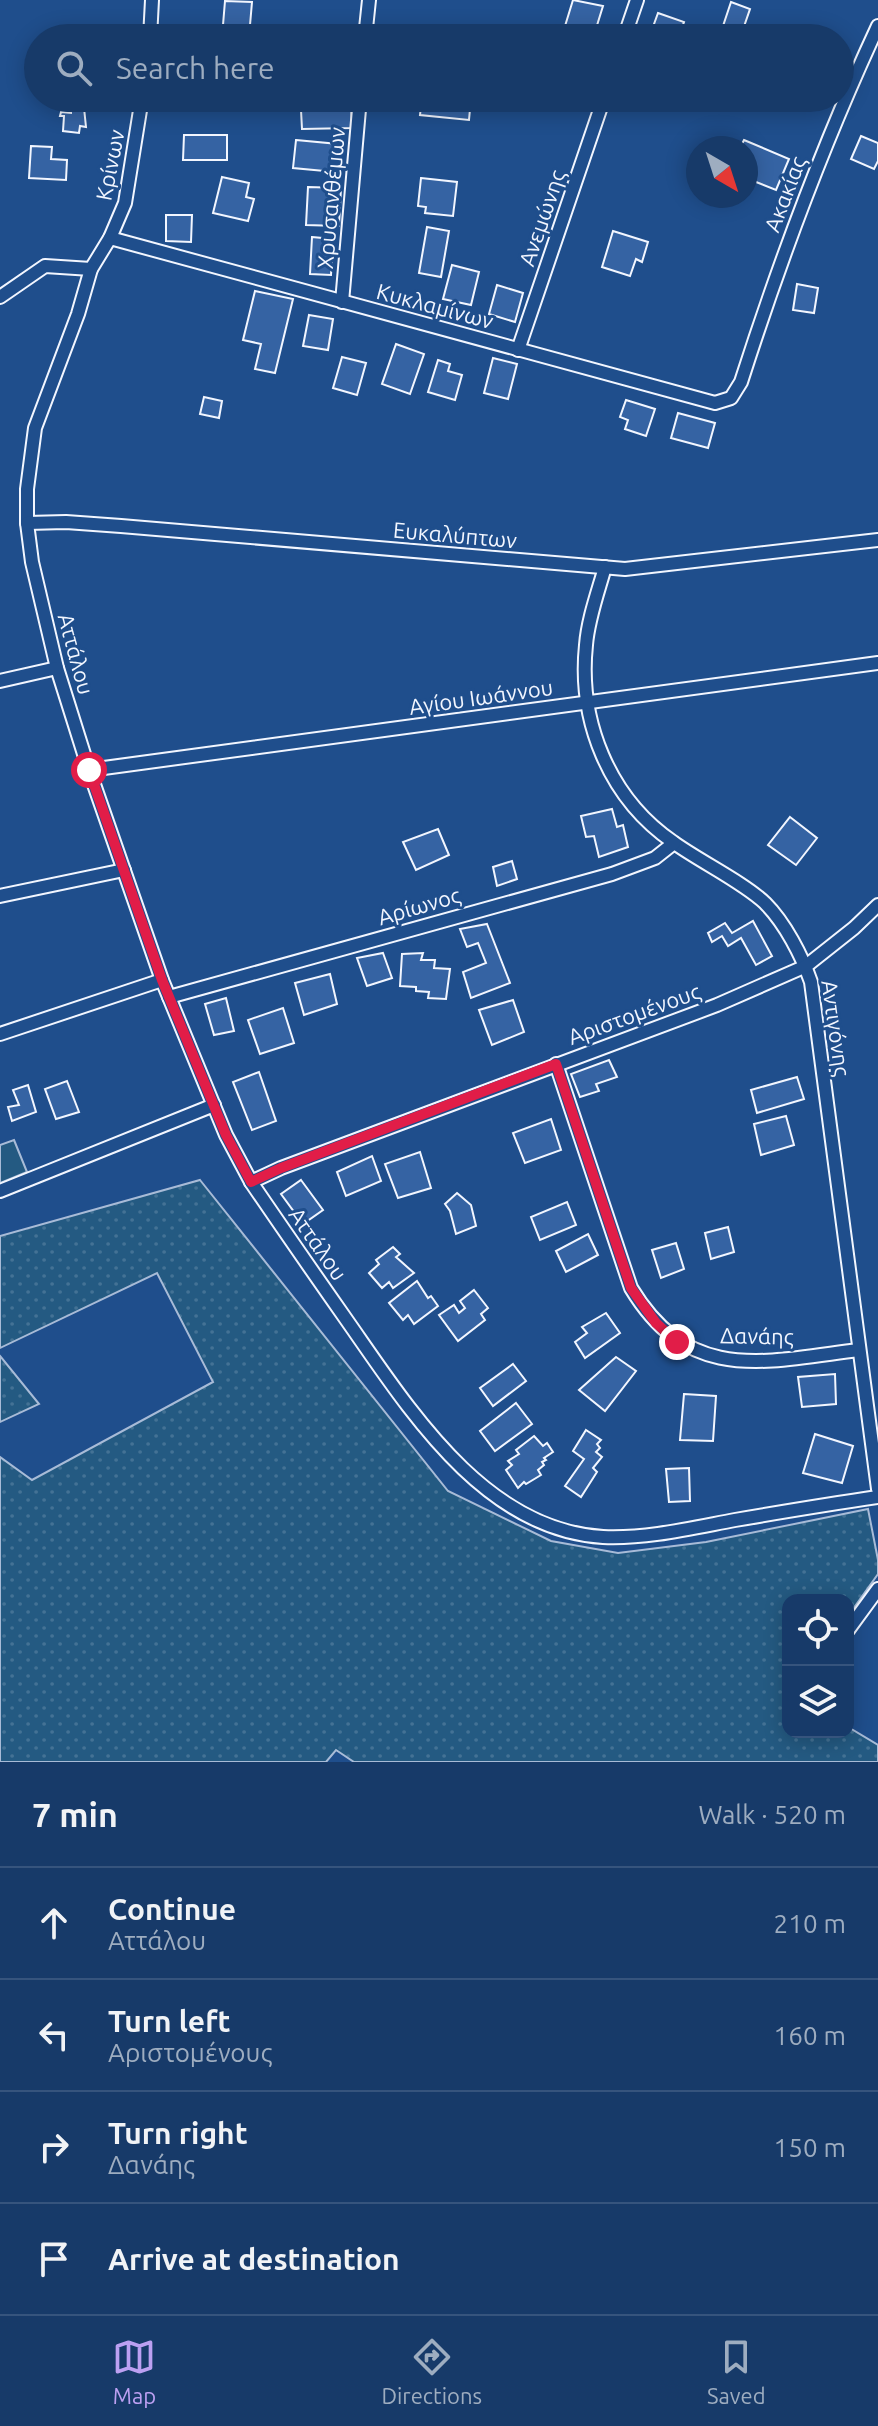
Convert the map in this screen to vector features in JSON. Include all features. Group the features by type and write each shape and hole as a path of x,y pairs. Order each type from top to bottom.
{"street":[{"path":"151,24 152,0"},
{"path":"366,24 369,0"},
{"path":"629,24 637,0"},
{"name":"Ακακίας","path":"854,77 878,26"},
{"name":"Κρίνων","path":"110,238 128,191 140,112"},
{"name":"Χρυσανθέμων","path":"342,302 359,112"},
{"name":"Ανεμώνης","path":"518,350 599,112"},
{"name":"Ακακίας","path":"741,382 779,264 839,112"},
{"name":"Κυκλαμίνων","path":"110,238 715,403 731,398 741,382"},
{"name":"Αττάλου","path":"110,238 91,269 78,314 35,428 27,489 32,562 57,668 162,980 230,1145 251,1182 364,1345 436,1440 472,1478 516,1509 570,1531 612,1537 677,1531 878,1497"},
{"path":"0,297 45,266 91,269"},
{"name":"Ευκαλύπτων","path":"27,523 121,526 636,568 878,540"},
{"name":"Αντιγόνης","path":"605,567 586,641 586,703 597,741 623,794 645,821 768,905 806,966 819,1033 878,1489"},
{"name":"Αγίου Ιωάννου","path":"89,770 878,663"},
{"path":"0,681 57,668"},
{"name":"Αρίωνος","path":"169,997 612,874 655,858 674,843"},
{"path":"0,896 124,870"},
{"name":"Αριστομένους","path":"251,1182 281,1168 717,1005 806,966 878,905"},
{"path":"0,1034 162,980"},
{"name":"Δανάης","path":"556,1064 631,1288 648,1314 665,1332 691,1349 727,1359 776,1360 858,1350"},
{"path":"0,1191 214,1105"},
{"path":"854,1622 878,1589"}],"shaded area":[{"path":"14,1140 27,1172 0,1183 0,1145"},
{"path":"200,1180 448,1491 551,1541 618,1553 706,1542 868,1509 878,1574 854,1608 854,1594 782,1594 782,1738 854,1738 854,1731 878,1745 878,1762 354,1762 336,1750 326,1762 0,1762 0,1457 32,1480 213,1382 157,1273 0,1348 0,1236"},
{"path":"0,1356 39,1404 0,1422"}],"building":[{"path":"573,0 603,6 597,24 566,24"},
{"path":"225,1 252,2 250,24 223,24"},
{"path":"731,2 750,9 745,24 724,24"},
{"path":"658,13 684,22 683,24 654,24"},
{"path":"61,112 84,112 86,127 80,126 79,133 63,131 64,116 60,116"},
{"path":"301,112 351,112 352,128 302,129"},
{"path":"420,112 470,112 469,120 420,115"},
{"path":"184,135 227,135 227,160 183,160"},
{"path":"861,136 878,143 878,161 874,169 851,159"},
{"path":"296,140 338,144 335,172 293,168"},
{"path":"31,146 52,147 51,159 67,160 66,180 29,178"},
{"path":"758,146 789,159 776,190 758,183"},
{"path":"222,177 249,183 246,197 254,199 248,221 213,213"},
{"path":"421,178 457,182 453,216 425,213 426,207 418,206"},
{"path":"308,187 341,188 339,226 306,225"},
{"path":"166,215 192,215 191,242 166,241"},
{"path":"427,227 449,231 441,277 419,273"},
{"path":"613,231 648,242 642,262 636,259 630,276 602,267"},
{"path":"312,237 333,239 331,275 310,274"},
{"path":"452,265 479,272 471,305 443,299"},
{"path":"797,284 818,288 814,313 793,310"},
{"path":"497,285 523,293 515,322 489,314"},
{"path":"255,291 293,299 275,373 255,369 261,344 243,340"},
{"path":"309,315 333,319 328,350 303,346"},
{"path":"396,344 424,354 410,394 382,384"},
{"path":"342,357 366,363 357,395 333,388"},
{"path":"493,358 517,364 508,399 484,393"},
{"path":"438,360 450,364 448,371 462,375 455,400 428,392"},
{"path":"204,397 222,401 219,418 200,414"},
{"path":"626,400 655,409 646,436 625,429 628,420 620,417"},
{"path":"678,413 715,423 708,448 671,438"},
{"path":"612,809 617,827 623,825 628,847 599,857 594,836 586,837 581,816"},
{"path":"790,817 817,838 796,865 768,845"},
{"path":"438,829 449,855 416,870 403,842"},
{"path":"512,861 517,879 497,886 493,867"},
{"path":"753,921 772,956 756,965 741,938 728,946 722,936 712,942 708,933 725,923 732,933"},
{"path":"487,924 510,983 471,998 463,972 486,963 478,943 467,947 460,929"},
{"path":"383,953 392,978 367,986 357,958"},
{"path":"423,953 421,960 435,960 434,968 450,969 446,999 428,998 429,992 400,986 402,954"},
{"path":"330,974 337,1004 304,1015 295,983"},
{"path":"226,998 234,1031 214,1035 205,1004"},
{"path":"513,1000 524,1032 492,1045 479,1010"},
{"path":"283,1008 294,1043 260,1054 248,1020"},
{"path":"609,1060 617,1077 596,1084 599,1091 580,1097 571,1074"},
{"path":"259,1072 276,1121 252,1130 233,1082"},
{"path":"797,1077 804,1099 757,1113 751,1090"},
{"path":"67,1081 79,1112 56,1119 45,1089"},
{"path":"28,1085 36,1112 12,1121 8,1107 19,1105 13,1090"},
{"path":"786,1116 794,1145 761,1155 754,1124"},
{"path":"551,1119 561,1150 525,1163 513,1133"},
{"path":"420,1152 431,1188 398,1198 385,1164"},
{"path":"372,1156 381,1181 346,1196 337,1172"},
{"path":"301,1180 323,1210 303,1224 281,1194"},
{"path":"457,1193 471,1205 476,1226 456,1234 445,1204"},
{"path":"567,1202 576,1225 540,1240 531,1217"},
{"path":"728,1227 734,1252 711,1259 705,1233"},
{"path":"588,1234 598,1255 566,1272 556,1251"},
{"path":"676,1243 684,1269 661,1278 652,1250"},
{"path":"393,1247 400,1254 396,1257 414,1273 393,1288 389,1282 382,1288 369,1273 379,1264 376,1260"},
{"path":"417,1281 428,1298 431,1296 438,1306 414,1324 408,1315 403,1320 389,1303"},
{"path":"474,1290 488,1308 481,1314 485,1320 458,1341 439,1315 454,1305 459,1313 465,1308 460,1301"},
{"path":"606,1313 620,1333 585,1358 575,1342 587,1333 582,1327"},
{"path":"616,1357 636,1371 605,1411 579,1390"},
{"path":"513,1364 526,1381 493,1406 480,1388"},
{"path":"835,1374 836,1404 802,1407 798,1377"},
{"path":"684,1394 716,1396 713,1441 680,1440"},
{"path":"516,1403 532,1424 495,1451 480,1431"},
{"path":"586,1430 601,1440 596,1452 602,1457 593,1468 597,1472 581,1497 565,1486 584,1459 573,1451"},
{"path":"815,1434 853,1446 842,1483 803,1473"},
{"path":"534,1436 543,1446 547,1443 553,1452 544,1458 544,1465 538,1470 541,1475 518,1488 506,1470 512,1465 508,1461 519,1454 516,1450"},
{"path":"689,1468 690,1501 669,1502 666,1469"}],"route":[{"path":"89,770 162,980 226,1135 251,1182 556,1064 631,1288 656,1323 677,1342"}]}
